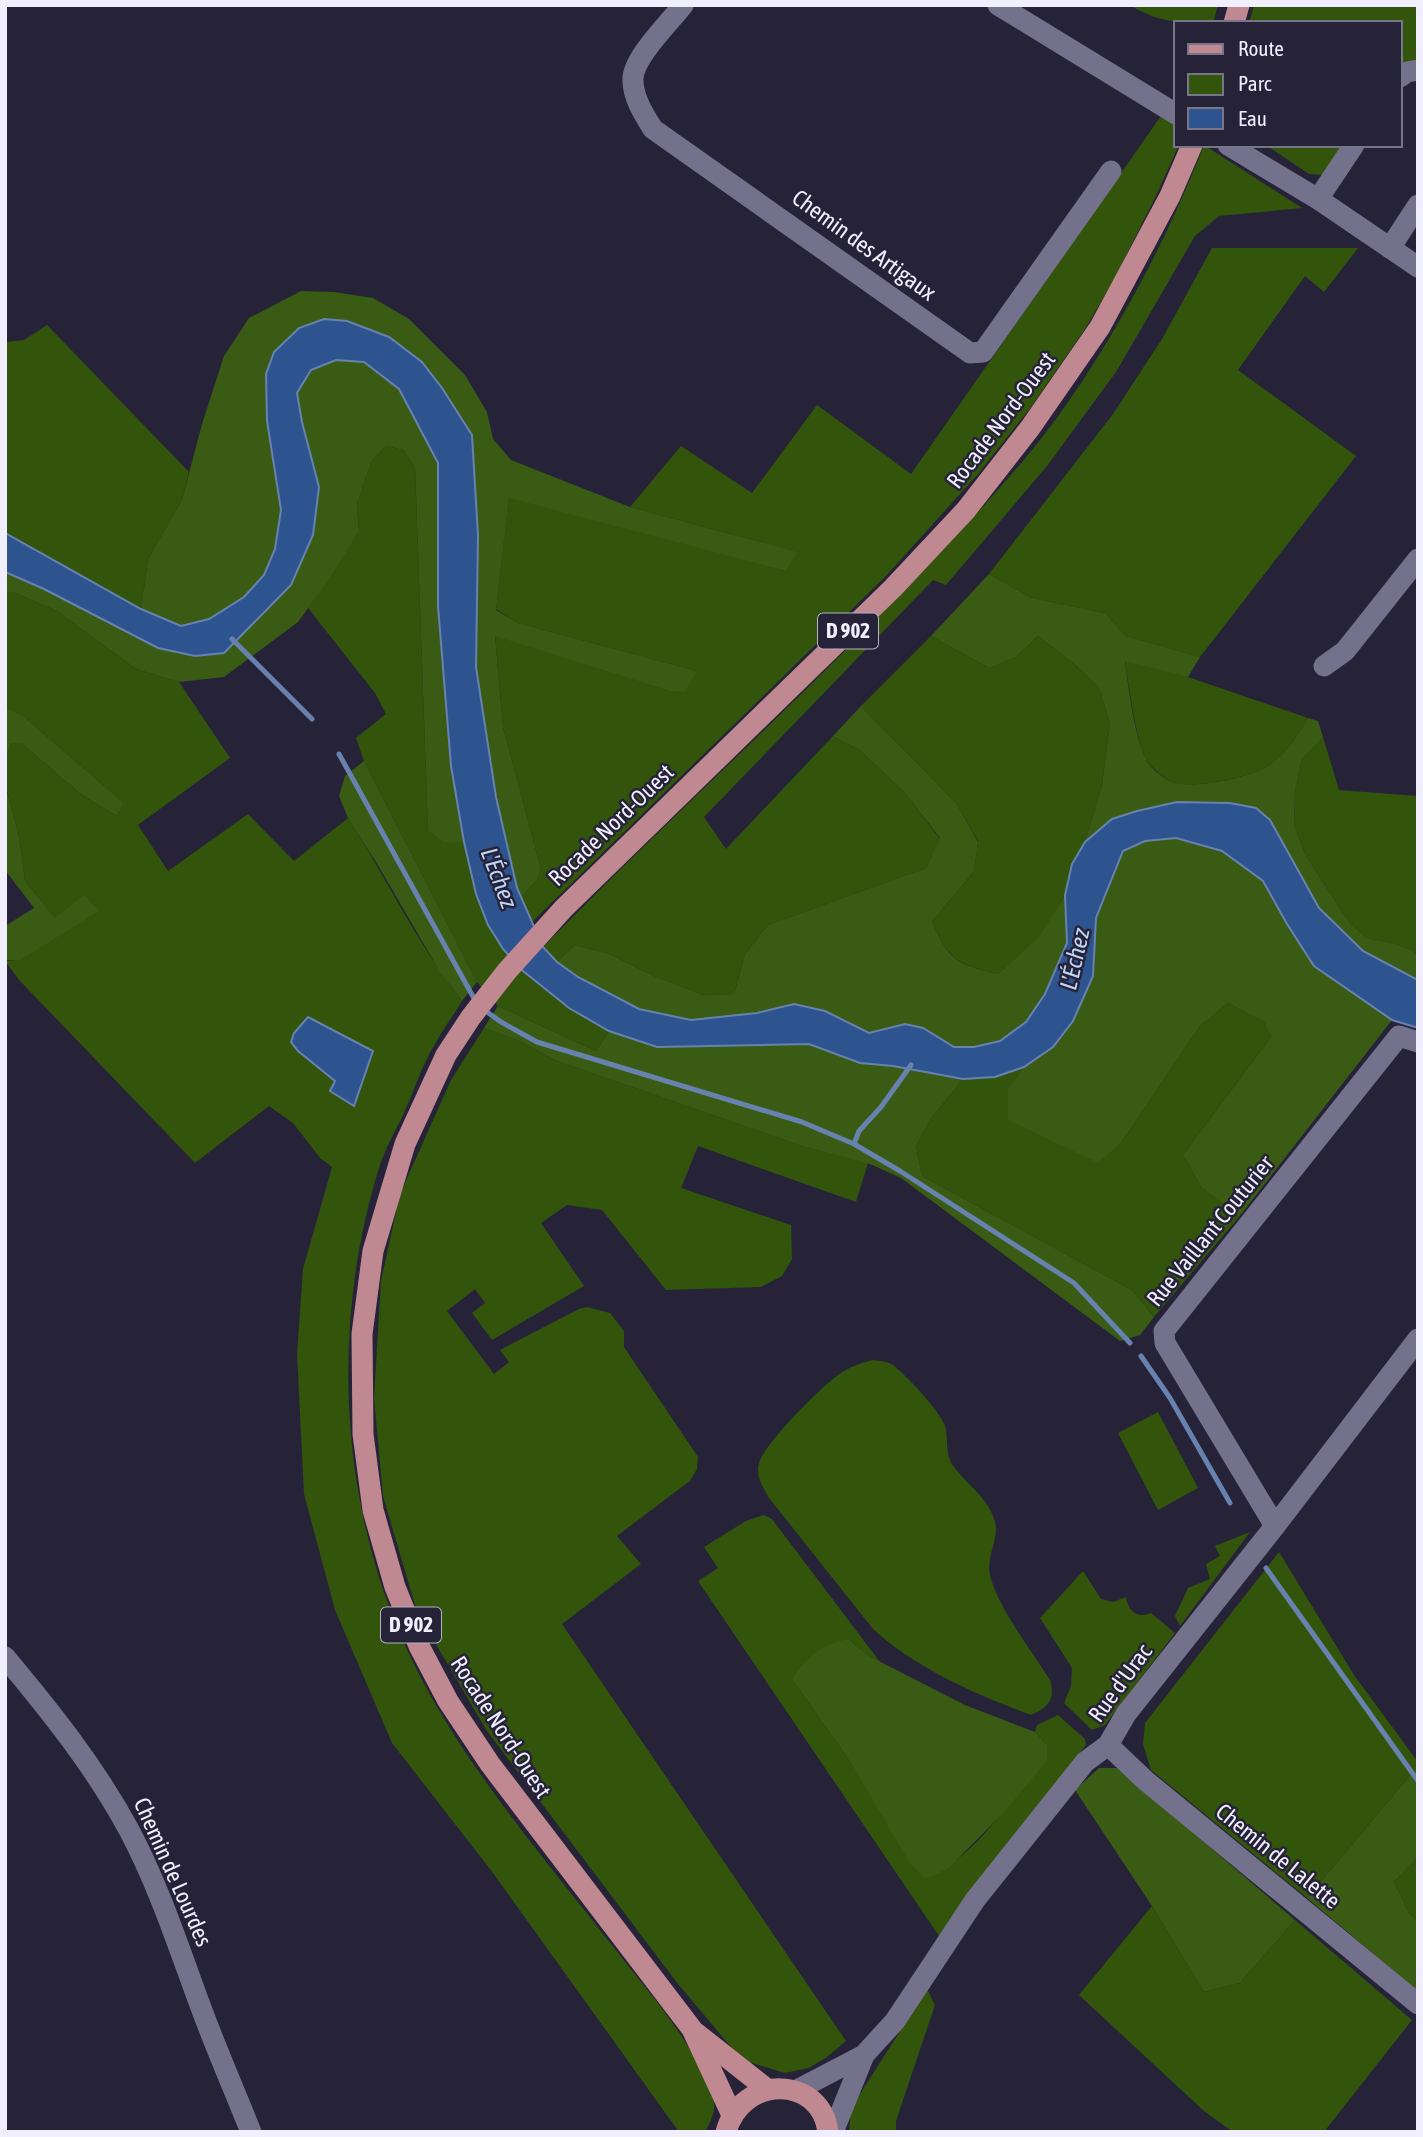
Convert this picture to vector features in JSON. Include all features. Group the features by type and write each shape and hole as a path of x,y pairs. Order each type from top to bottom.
{"main road":[{"name":"Rocade Nord-Ouest","path":"767,2089 692,2029 535,1825 447,1701 419,1646 395,1587 373,1510 363,1434 362,1334 373,1251 405,1144 446,1055 508,971 564,908 893,588 966,510 1031,429 1100,327 1170,196 1191,147"},
{"name":"Rocade Nord-Ouest","path":"692,2029 727,2127"},
{"path":"727,2127 747,2099 767,2089 781,2088 795,2091 810,2099 820,2111 830,2132"}],"street":[{"name":"Chemin des Artigaux","path":"683,5 641,58 633,77 640,110 653,129 970,354 983,352 1111,171"},
{"path":"998,5 1174,113"},
{"path":"1231,147 1318,199 1418,267"},
{"path":"1318,199 1353,147"},
{"path":"1390,248 1418,205"},
{"path":"1324,666 1345,652 1418,559"},
{"name":"Rue Vaillant Couturier","path":"1275,1526 1165,1343 1164,1331 1399,1036 1418,1042"},
{"name":"Rue d'Urac","path":"830,2132 864,2055 895,2021 984,1890 1085,1762 1108,1745 1126,1714 1275,1526 1411,1362 1418,1339"},
{"name":"Chemin de Lourdes","path":"5,1657 53,1714 97,1774 130,1832 168,1916 203,2015 251,2132"},
{"name":"Chemin de Lalette","path":"1108,1745 1146,1781 1418,2004"},
{"name":"Rue d'Urac","path":"795,2091 864,2055"}],"green space":[{"path":"1130,5 1218,5 1214,21 1170,21"},
{"path":"1254,5 1418,5 1418,62 1402,65 1402,21 1250,21"},
{"path":"1163,113 1174,120 1174,147 1178,147 1111,285 1085,329 1031,407 978,474 886,576 532,922 521,897 537,880 541,869 503,727 495,635 669,691 697,671 518,623 496,609 509,497 786,571 797,552 630,507 681,446 752,493 817,405 911,474"},
{"path":"1203,147 1207,147 1302,208 1219,216 1195,236 1116,372 1047,466 946,585 933,580 704,817 726,849 833,736 861,751 904,792 940,839 926,868 768,925 745,954 734,994 703,995 654,976 609,954 575,945 557,962 543,947 870,625 988,501 1040,440 1078,388 1119,321 1157,251"},
{"path":"1269,147 1345,147 1327,175 1309,174"},
{"path":"1212,248 1358,248 1324,292 1305,276 1238,370 1356,456 1200,657 1126,636 1105,613 1032,598 989,574 1113,414 1162,339"},
{"path":"301,291 334,292 373,298 409,319 465,375 487,412 493,439 511,460 630,507 798,552 786,571 509,498 496,610 518,623 697,671 685,692 669,691 495,636 503,727 541,869 537,880 521,897 496,797 476,667 478,535 472,435 422,362 389,337 347,321 267,421 281,510 275,549 264,575 244,597 209,619 181,626 141,609 148,559 182,500 224,356 249,318"},
{"path":"47,325 189,472 182,500 148,559 141,609 5,533 5,342 24,340"},
{"path":"336,360 364,362 399,389 438,463 438,606 451,766 464,842 442,842 428,831 415,467 403,450 386,446 371,462 357,504 359,532 298,622 224,677 179,682 136,669 57,611 13,592 5,592 5,572 44,589 158,648 291,585 302,422 297,393 311,370"},
{"path":"386,446 403,450 415,467 428,831 442,842 464,842 476,894 523,971 569,1008 609,1031 596,1051 498,1006 477,982 364,761 356,738 386,714 375,693 308,608 359,532 357,504 371,462"},
{"path":"989,574 1032,598 1105,613 1126,636 1200,657 1188,677 1125,661 1142,751 1151,767 1172,782 1208,783 1237,778 1263,769 1287,749 1308,718 1318,721 1323,737 1302,759 1295,791 1294,825 1306,856 1349,922 1366,938 1412,950 1418,956 1418,980 1363,951 1319,908 1270,820 1230,803 1177,802 1137,811 1112,819 1085,842 1102,785 1110,724 1099,687 1038,636 1016,657 989,668 931,636"},
{"path":"5,592 13,592 57,611 136,669 179,682 230,758 138,825 168,871 248,814 294,861 348,818 417,935 462,1001 430,1052 385,1152 365,1223 354,1282 349,1342 349,1403 354,1463 364,1522 380,1580 401,1636 444,1718 498,1798 655,1999 692,2052 714,2101 712,2116 705,2132 679,2132 493,1873 392,1743 335,1610 304,1494 297,1354 303,1269 332,1167 320,1158 293,1123 269,1106 195,1163 20,981 5,961 19,961 55,918 25,881 19,836 5,784 5,762 11,743 21,743 82,795 117,816 124,803 23,716 5,707"},
{"path":"931,636 989,668 1016,657 1038,636 1099,687 1110,724 1102,785 1085,842 1072,864 1065,895 1040,937 998,974 956,959 944,945 932,922 974,871 978,841 957,804 861,706"},
{"path":"1125,660 1188,677 1308,718 1287,749 1263,769 1237,778 1207,783 1172,782 1163,777 1145,758 1134,716"},
{"path":"861,706 957,804 978,842 974,871 932,922 944,946 956,959 998,974 1039,937 1065,895 1067,943 1045,994 1026,1022 1000,1041 974,1047 954,1047 923,1028 905,1024 869,1033 825,1011 794,1004 757,1013 691,1020 639,1009 578,977 557,962 575,945 609,954 654,976 703,995 734,994 745,954 768,925 926,868 940,838 904,792 861,751 833,736"},
{"path":"5,707 23,716 124,803 117,816 82,795 21,743 11,743 5,762"},
{"path":"1323,737 1339,790 1418,796 1418,956 1412,950 1393,943 1366,938 1349,922 1306,856 1294,825 1295,791 1302,759"},
{"path":"364,761 477,982 462,1001 440,972 348,818 339,796 345,776"},
{"path":"5,784 19,836 25,881 55,918 84,895 99,911 19,961 5,960 5,926 34,908 5,870"},
{"path":"1176,838 1222,851 1263,881 1314,966 1392,1020 1239,1217 1202,1188 1183,1155 1271,1037 1264,1022 1228,1003 1200,1026 1120,1144 1098,1163 1008,1120 1008,1090 1024,1067 1053,1047 1093,976 1096,918 1123,851 1145,841"},
{"path":"1228,1003 1264,1022 1271,1037 1183,1155 1202,1188 1239,1217 1154,1317 1132,1290 922,1176 916,1146 932,1117 963,1079 995,1077 1024,1067 1009,1090 1120,1144 1200,1026"},
{"path":"498,1006 596,1051 609,1031 658,1047 809,1044 860,1063 893,1066 963,1079 932,1117 916,1146 922,1176 1132,1290 1154,1317 1140,1335 1120,1341 901,1178 870,1164 802,1146 557,1061 517,1040 484,1028"},
{"path":"484,1028 517,1040 557,1061 802,1146 868,1163 856,1202 698,1146 681,1188 791,1225 792,1259 782,1276 761,1287 666,1290 602,1210 567,1205 541,1223 584,1286 492,1340 472,1313 485,1303 475,1289 447,1311 494,1374 509,1362 500,1350 579,1309 587,1307 610,1313 624,1331 624,1347 698,1457 697,1469 690,1481 617,1536 641,1564 562,1624 846,2041 809,2068 785,2073 742,2060 678,1984 487,1731 417,1612 383,1496 374,1398 381,1281 400,1194 451,1080"},
{"path":"873,1360 893,1365 930,1403 945,1426 951,1462 992,1513 996,1535 989,1564 991,1579 1009,1618 1052,1687 1051,1698 1046,1706 1031,1715 989,1699 927,1668 873,1629 762,1486 758,1472 759,1463 782,1430 838,1375"},
{"path":"1158,1412 1198,1488 1158,1510 1118,1433"},
{"path":"764,1515 772,1519 880,1662 848,1639 792,1679 851,1763 926,1879 964,1854 996,1821 1047,1745 1035,1732 1037,1725 1058,1715 1085,1739 1086,1745 939,1936 698,1581 718,1568 704,1547 746,1521"},
{"path":"1250,1532 1180,1626 1175,1616 1188,1588 1210,1579 1206,1564 1220,1556 1215,1546"},
{"path":"1279,1552 1354,1675 1418,1762 1418,1766 1307,1898 1151,1770 1143,1744 1145,1723"},
{"path":"1083,1571 1101,1599 1113,1602 1126,1597 1134,1612 1141,1615 1151,1613 1175,1633 1105,1725 1092,1730 1064,1703 1071,1686 1072,1668 1040,1618"},
{"path":"848,1639 869,1656 965,1705 1035,1732 1047,1745 1047,1761 1005,1811 949,1868 926,1879 911,1865 851,1763 792,1679 816,1653 829,1645"},
{"path":"1418,1766 1418,1857 1394,1882 1409,1913 1418,1921 1418,1991 1307,1898"},
{"path":"1099,1768 1117,1768 1295,1920 1240,1983 1204,1992 1152,1906 1075,1790"},
{"path":"1418,1857 1418,1921 1409,1913 1394,1882"},
{"path":"1152,1906 1204,1992 1240,1983 1295,1920 1412,2020 1324,2132 1233,2132 1204,2111 1079,1995"},
{"path":"927,1989 935,2005 896,2121 896,2132 849,2132 851,2108"}],"water":[{"name":"L'Échez","path":"324,319 347,321 389,337 422,362 472,435 478,535 476,667 496,797 517,888 543,947 557,962 578,977 639,1009 691,1020 757,1013 794,1004 825,1011 869,1033 905,1024 923,1028 954,1047 974,1047 1000,1041 1026,1022 1045,994 1067,943 1065,895 1072,864 1085,842 1112,819 1137,811 1177,802 1230,803 1256,808 1270,820 1319,908 1363,951 1418,980 1418,1028 1392,1020 1314,966 1263,881 1222,851 1176,838 1145,841 1123,851 1096,918 1093,976 1073,1021 1053,1047 1024,1067 995,1077 963,1079 893,1066 860,1063 809,1044 657,1047 609,1031 569,1008 523,971 503,949 488,925 476,894 451,766 438,606 438,463 399,389 364,362 336,360 311,370 297,393 319,487 313,535 291,585 224,653 195,656 158,648 44,589 5,572 5,533 141,609 181,626 209,619 244,597 264,575 275,549 281,510 267,421 266,374 274,352 299,328"},
{"path":"308,1017 373,1051 354,1106 330,1091 335,1081 291,1042 294,1033"}],"waterway":[{"path":"232,639 312,719"},
{"path":"339,754 476,1002"},
{"path":"483,1009 537,1042 802,1122 854,1144 1074,1283 1130,1343"},
{"path":"854,1144 859,1131 881,1107 911,1065"},
{"path":"1141,1356 1170,1398 1230,1503"},
{"path":"1266,1568 1418,1781"}]}
